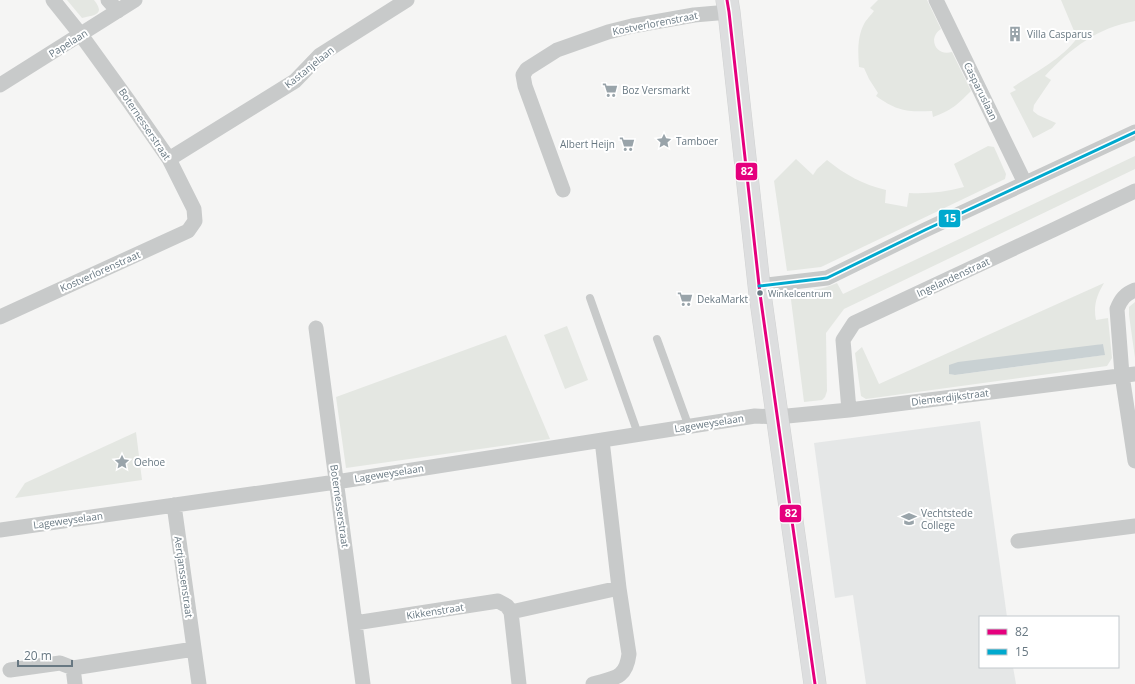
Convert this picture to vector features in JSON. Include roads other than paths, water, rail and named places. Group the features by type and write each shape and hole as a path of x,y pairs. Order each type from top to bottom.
{"main road":[{"path":"728,6 759,286 815,684"}],"street":[{"name":"Boternesserstraat","path":"53,0 81,34 169,160 194,209 195,221"},
{"path":"108,0 118,11"},
{"name":"Papelaan","path":"0,85 135,0"},
{"name":"Kastanjelaan","path":"169,160 295,81 320,55 407,0"},
{"name":"Casparuslaan","path":"936,0 1025,183"},
{"name":"Kostverlorenstraat","path":"563,190 525,86 523,75 527,69 557,50 608,32 632,26 694,15 728,6"},
{"path":"759,286 827,278 925,230 1135,132"},
{"name":"Ingelandenstraat","path":"849,410 843,340 854,323 1135,191"},
{"name":"Kostverlorenstraat","path":"0,317 188,231 195,221"},
{"path":"1135,290 1129,292 1121,300 1117,309 1129,374 1135,461"},
{"name":"Boternesserstraat","path":"316,328 363,684"},
{"name":"Diemerdijkstraat","path":"777,417 849,410 1129,374"},
{"name":"Lageweyselaan","path":"0,530 336,482 756,416 777,417"},
{"path":"593,684 618,677 628,662 629,654 619,588 602,440"},
{"name":"Aertjanssenstraat","path":"174,505 199,684"},
{"path":"1018,541 1135,526"},
{"path":"519,684 511,612 619,588"},
{"name":"Kikkenstraat","path":"355,623 498,601 507,606 511,612"},
{"path":"10,670 60,663 72,668 194,649"},
{"path":"72,668 75,684"}],"lane":[{"path":"590,298 638,434"},
{"path":"657,339 689,427"}],"place":[{"name":"Villa Casparus","path":"1015,34"},
{"name":"Boz Versmarkt","path":"610,90"},
{"name":"Tamboer","path":"664,141"},
{"name":"Albert Heijn","path":"627,144"},
{"name":"Winkelcentrum","path":"760,293"},
{"name":"DekaMarkt","path":"685,299"},
{"name":"Oehoe","path":"122,462"},
{"name":"Vechtstede College","path":"909,519"}]}
